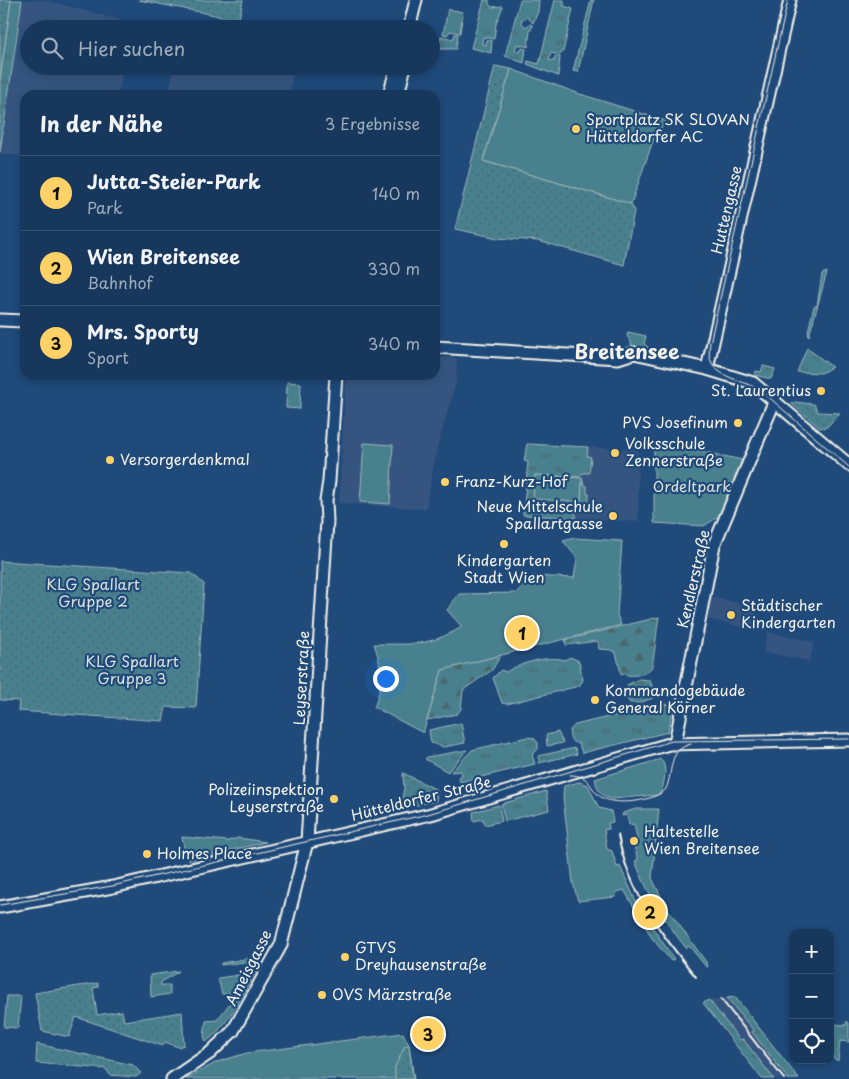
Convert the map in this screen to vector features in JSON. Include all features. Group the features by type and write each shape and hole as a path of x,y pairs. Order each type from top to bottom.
{"main road":[{"path":"412,20 416,0"},
{"name":"Huttengasse","path":"707,369 790,0"},
{"path":"390,90 395,75"},
{"path":"399,90 403,75"},
{"path":"0,320 20,321"},
{"path":"440,347 618,358 634,353 667,362 707,369 753,384 775,400 849,465"},
{"name":"Leyserstraße","path":"307,842 327,515 331,502 329,481 336,380"},
{"name":"Kendlerstraße","path":"675,743 714,545 775,400"},
{"name":"Hütteldorfer Straße","path":"0,907 113,887 448,810 675,743 849,740"},
{"name":"Ameisgasse","path":"172,1079 210,1053 235,1027 281,945 307,842"}],"shaded area":[{"path":"22,0 44,0 120,20 20,20 20,75 122,75 119,90 20,90 20,156 0,154"},
{"path":"172,75 292,75 290,90 169,90"},
{"path":"440,357 457,358 456,383 436,452 426,509 339,503 346,380 440,380"},
{"path":"527,444 638,450 638,522 523,515 528,462 524,461"},
{"name":"Städtischer Kindergarten","path":"711,597 757,607 752,629 707,619"},
{"path":"768,632 814,642 810,661 763,652"},
{"path":"727,998 754,1031 752,1032 788,1079 774,1079 709,1000"}],"green space":[{"path":"0,0 11,0 0,79"},
{"path":"11,0 22,0 0,152 0,79"},
{"path":"139,0 243,0 239,20 229,20 215,15"},
{"path":"484,0 489,0 489,4 492,7 503,6 496,24 494,39 483,37 482,44 486,45 487,40 492,41 491,53 471,48"},
{"path":"520,0 539,0 538,12 533,23 527,17 521,21 525,27 530,24 533,26 530,31 528,47 517,44 515,51 520,52 521,48 526,49 524,63 505,56"},
{"path":"555,0 564,0 564,6 573,9 563,52 560,55 551,53 549,60 554,61 555,56 560,57 558,76 527,64 528,61 539,64"},
{"path":"591,0 594,0 578,72 573,71"},
{"path":"448,9 463,12 460,33 450,31 447,35 443,34"},
{"path":"455,34 458,34 456,49 440,49 441,36 453,39"},
{"path":"495,66 511,69 483,161 631,204 634,211 624,265 538,241 498,238 455,229"},
{"name":"Sportplatz SK SLOVAN Hütteldorfer AC","path":"511,69 580,94 666,121 654,138 631,204 483,161"},
{"path":"827,272 809,336 808,331 814,306 817,306 822,274"},
{"path":"628,332 646,336 644,344 648,347 648,351 632,349 631,342 627,336"},
{"path":"807,348 832,367 821,373 797,372"},
{"path":"763,366 775,369 771,379 755,375 756,371 761,372"},
{"path":"287,382 301,383 300,409 286,408"},
{"path":"794,402 814,404 818,412 840,413 827,427 820,428 792,404"},
{"path":"364,443 393,445 390,504 360,502"},
{"path":"527,444 588,447 587,456 591,457 589,473 583,473 579,477 535,475 533,509 576,511 576,518 523,515 528,462 524,461"},
{"name":"Ordeltpark","path":"654,447 697,450 742,460 721,515 704,526 654,523"},
{"path":"535,475 582,478 581,502 533,499"},
{"path":"582,478 584,485 587,486 587,494 589,494 588,508 581,506"},
{"path":"575,538 622,541 617,615 621,625 442,670 423,733 374,707 379,692 380,668 374,644 419,643 439,638 462,627 447,610 459,594 516,593 532,576 574,578 577,558 563,541"},
{"name":"KLG Spallart Gruppe 3","path":"0,561 191,573 204,584 196,708 166,707 163,721 18,711 19,701 0,700"},
{"path":"659,617 652,665 645,673 621,674 616,653 611,650 599,649 598,641 566,645 565,640"},
{"path":"501,655 492,670 463,690 461,709 457,714 427,720 442,670"},
{"path":"570,657 579,661 583,680 579,686 507,704 502,703 493,678 501,670 506,672 543,659 565,660"},
{"path":"639,679 650,680 655,694 652,694 653,698 639,703 630,703 626,697 627,685"},
{"path":"662,704 673,705 668,732 582,753 579,744 574,743 570,738 570,730 575,725"},
{"path":"461,723 465,743 444,747 431,743 429,730"},
{"path":"558,732 563,743 547,746 546,735"},
{"path":"527,737 534,738 538,743 538,749 532,755 535,764 460,782 459,776 462,775 461,771 451,772 472,750"},
{"path":"575,748 577,754 539,763 538,756"},
{"path":"467,750 448,772 425,759 427,757"},
{"path":"661,759 665,774 662,791 657,795 612,799 602,794 598,789 595,779"},
{"path":"403,773 437,790 436,801 399,809 404,789"},
{"path":"579,782 588,785 599,808 611,811 613,822 608,823 609,829 604,830 607,849 612,851 617,867 620,866 638,906 674,959 671,961 652,938 624,890 617,892 615,897 578,901 573,883 563,797 564,786"},
{"path":"546,791 549,810 505,821 501,804"},
{"path":"499,805 502,821 485,825 483,819 474,821 473,812"},
{"path":"636,809 659,809 652,878 665,905 706,962 707,968 689,946 686,948 671,928 640,873 635,861 638,860 634,846 638,843 634,824 629,825 627,815 622,816 623,813"},
{"path":"182,837 228,841 238,838 266,842 190,860 186,857"},
{"path":"257,957 261,963 237,1006 223,1025 206,1042 204,1036 206,1021 217,1020 234,998 232,994 222,994 218,978 239,975 239,973 247,971 246,962 221,965 221,963"},
{"path":"179,971 160,983 161,985 170,985 170,994 151,997 150,975"},
{"path":"98,983 98,987 93,988 97,1015 122,1011 124,1021 182,1012 184,1045 178,1047 165,1042 163,1046 76,1017 69,1037 42,1031 35,993"},
{"path":"7,996 21,996 18,1028 4,1027"},
{"path":"735,997 799,1079 788,1079 752,1032 754,1031 727,998"},
{"path":"709,1000 774,1079 762,1079 703,1003"},
{"path":"847,1021 849,1023 849,1042 840,1041 838,1061 834,1058 834,1024 846,1025"},
{"path":"403,1033 409,1045 414,1079 186,1079 217,1062 247,1053"},
{"path":"37,1044 133,1065 141,1073 136,1077 110,1075 106,1069 36,1063"},
{"path":"409,1045 413,1079 395,1079 395,1067 405,1046"}],"tram line":[{"path":"788,0 710,343 709,355 712,364 718,370 763,392 849,467"},
{"path":"0,905 112,886 428,814 672,741 849,739"},
{"path":"570,775 583,777 598,795 609,800 626,802 654,797 666,789 672,762 678,751 691,744"}],"railway":[{"path":"618,835 629,875 638,893 670,945 696,977"},
{"path":"721,999 784,1079"}],"place":[{"name":"Sportplatz SK SLOVAN Hütteldorfer AC","path":"576,129"},
{"name":"St. Laurentius","path":"821,391"},
{"name":"PVS Josefinum","path":"738,423"},
{"name":"Volksschule Zennerstraße","path":"615,453"},
{"name":"Versorgerdenkmal","path":"110,460"},
{"name":"Franz-Kurz-Hof","path":"445,482"},
{"name":"Neue Mittelschule Spallartgasse","path":"613,516"},
{"name":"Kindergarten Stadt Wien","path":"504,544"},
{"name":"Städtischer Kindergarten","path":"731,615"},
{"name":"Jutta-Steier-Park","path":"522,633"},
{"name":"Kommandogebäude General Körner","path":"595,700"},
{"name":"Polizeiinspektion Leyserstraße","path":"334,799"},
{"name":"Haltestelle Wien Breitensee","path":"634,841"},
{"name":"Holmes Place","path":"147,854"},
{"name":"Wien Breitensee","path":"650,912"},
{"name":"GTVS Dreyhausenstraße","path":"345,957"},
{"name":"OVS Märzstraße","path":"322,995"},
{"name":"Mrs. Sporty","path":"428,1034"}],"district":[{"name":"Breitensee","path":"627,352"}],"park label":[{"name":"KLG Spallart Gruppe 2","path":"93,594"}]}
